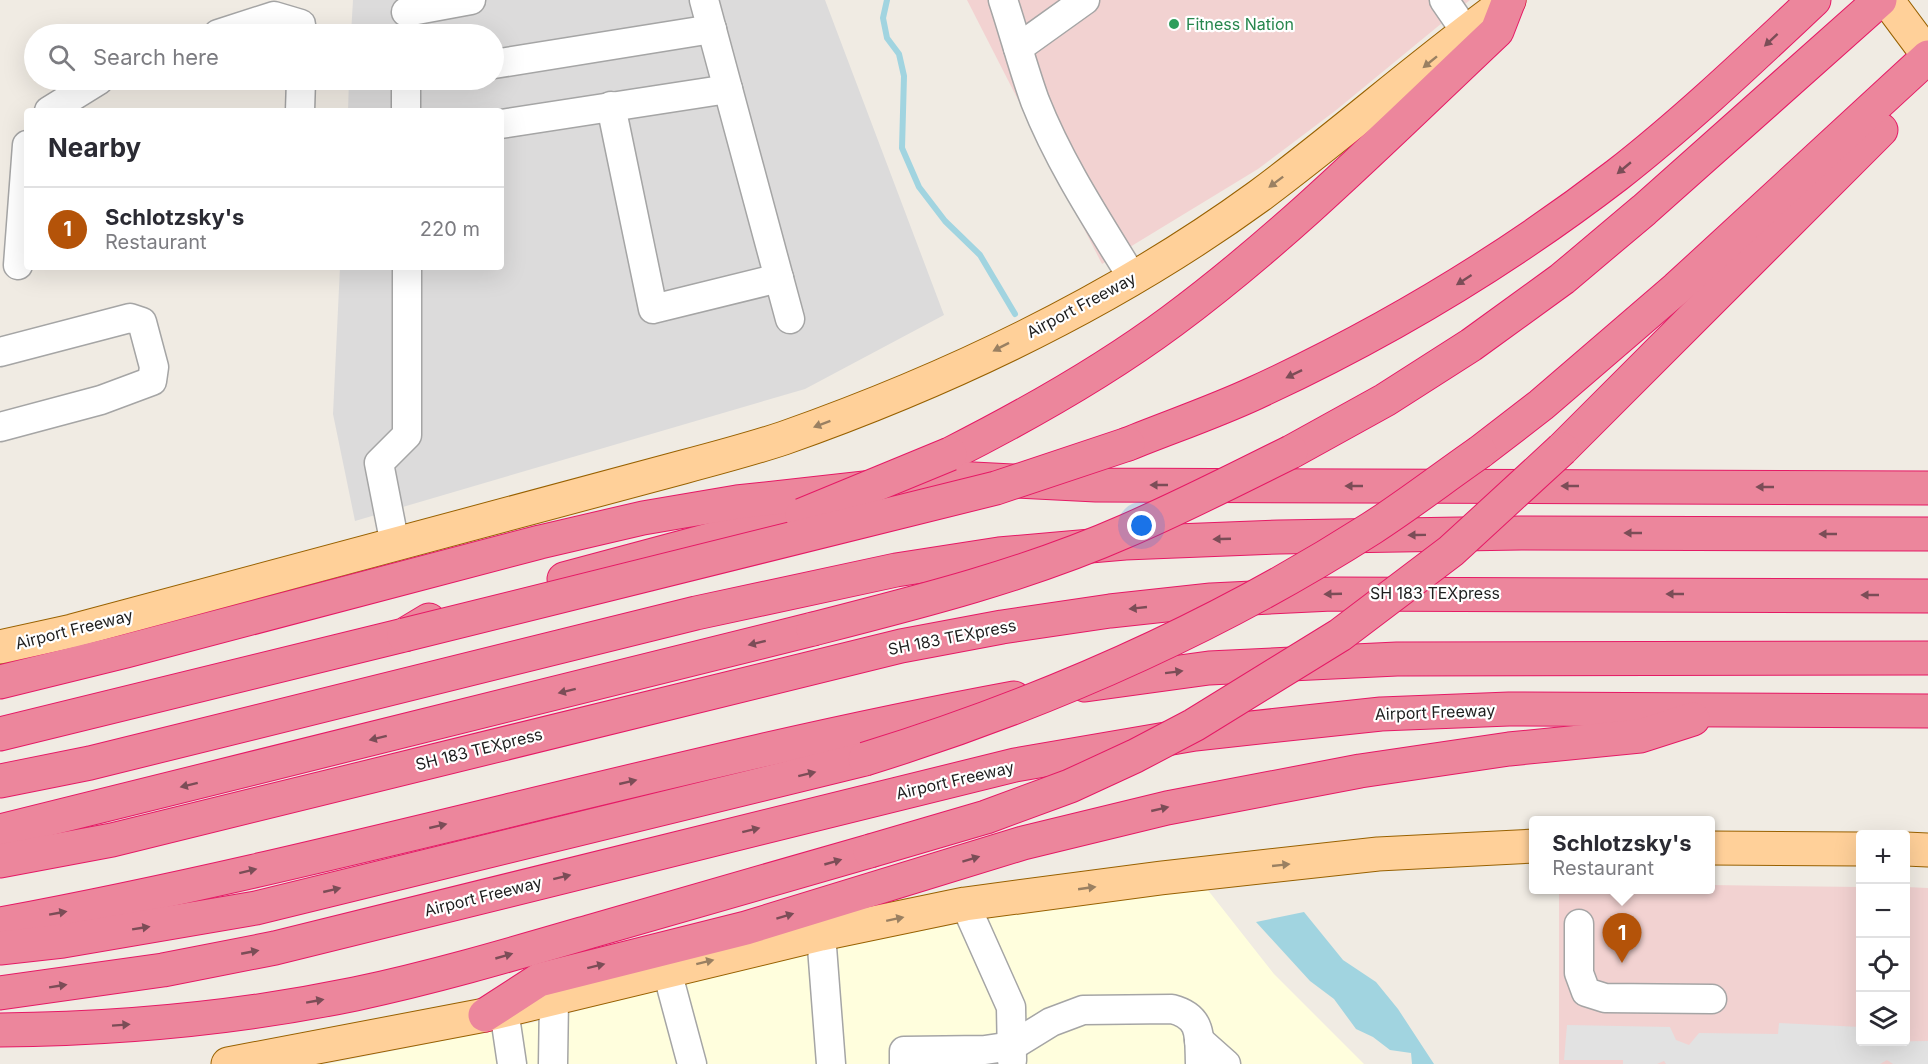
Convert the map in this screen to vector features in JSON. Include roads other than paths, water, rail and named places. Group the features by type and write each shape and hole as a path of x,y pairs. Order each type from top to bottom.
{"highway":[{"path":"404,635 446,611 802,515 950,454 1032,412 1106,367 1172,321 1249,261 1497,31 1509,0"},
{"path":"0,734 996,489 1128,444 1254,393 1350,346 1443,294 1617,175 1723,85 1814,0"},
{"path":"0,831 931,599 1040,564 1125,532 1291,453 1384,400 1471,345 1562,279 1644,210 1880,0"},
{"path":"0,948 63,941 256,908 865,759 1020,707 1175,638 1309,567 1355,538 1480,452 1550,398 1660,303 1928,56"},
{"path":"0,1030 56,1030 155,1023 250,1012 355,994 472,965 986,817 1070,786 1135,756 1194,725 1341,635 1451,550 1562,448 1928,83"},
{"path":"0,682 540,542 643,518 737,502 954,478 1107,485 1928,488"},
{"path":"0,782 90,763 696,613 896,570 999,554 1125,543 1280,537 1521,533 1928,534"},
{"name":"SH 183 TEXpress","path":"0,861 112,840 900,646 1002,627 1110,611 1211,600 1332,594 1928,596"},
{"path":"0,924 122,901 774,748 954,709 1116,679 1209,668 1397,659 1928,658"},
{"name":"Airport Freeway","path":"0,993 163,970 275,948 1015,765 1103,749 1278,723 1381,714 1509,709 1928,711"},
{"path":"494,1012 539,980 746,928 1023,843 1167,807 1360,771 1509,749 1640,736 1720,710"}],"main road":[{"name":"Airport Freeway","path":"0,647 72,631 782,439 878,403 975,361 1132,278 1257,197 1509,0"},
{"path":"1887,0 1928,56"},
{"path":"228,1064 554,999 820,934 966,904 1161,878 1378,854 1529,846"},
{"path":"1715,848 1856,849"},
{"path":"1910,849 1928,850"}],"street":[{"path":"406,15 471,0"},
{"path":"704,0 790,319"},
{"path":"1003,0 1035,100 1058,151 1074,184 1132,278"},
{"path":"1018,48 1085,0"},
{"path":"1444,0 1466,32"},
{"path":"249,24 274,16 301,24"},
{"path":"504,62 712,29"},
{"path":"504,124 728,88"},
{"path":"54,108 83,90"},
{"path":"300,108 301,90"},
{"path":"406,90 406,108"},
{"path":"611,106 653,309 779,278"},
{"path":"15,266 24,175"},
{"path":"395,545 379,463 407,435 407,270"},
{"path":"0,352 130,318 142,322 154,367 152,381 101,400 0,427"},
{"path":"966,904 1011,1007 1012,1055"},
{"path":"1579,924 1580,973 1586,992 1605,998 1712,999"},
{"path":"820,934 831,1064"},
{"path":"667,971 692,1064"},
{"path":"553,1064 554,999"},
{"path":"1012,1055 1051,1022 1083,1010 1172,1009 1186,1013 1198,1026 1199,1052 1226,1064"},
{"path":"494,1012 512,1064"},
{"path":"904,1064 904,1051 985,1050 1012,1055"}],"water":[{"path":"1304,912 1343,960 1376,982 1398,1009 1434,1064 1412,1064 1411,1053 1390,1050 1373,1037 1356,1029 1334,999 1310,981 1256,922"}],"waterway":[{"path":"887,0 883,18 887,38 899,54 904,76 902,148 919,187 945,221 980,255 1015,314"}],"place":[{"name":"Fitness Nation","path":"1174,24"},
{"name":"Schlotzsky's","path":"1622,963"}]}
